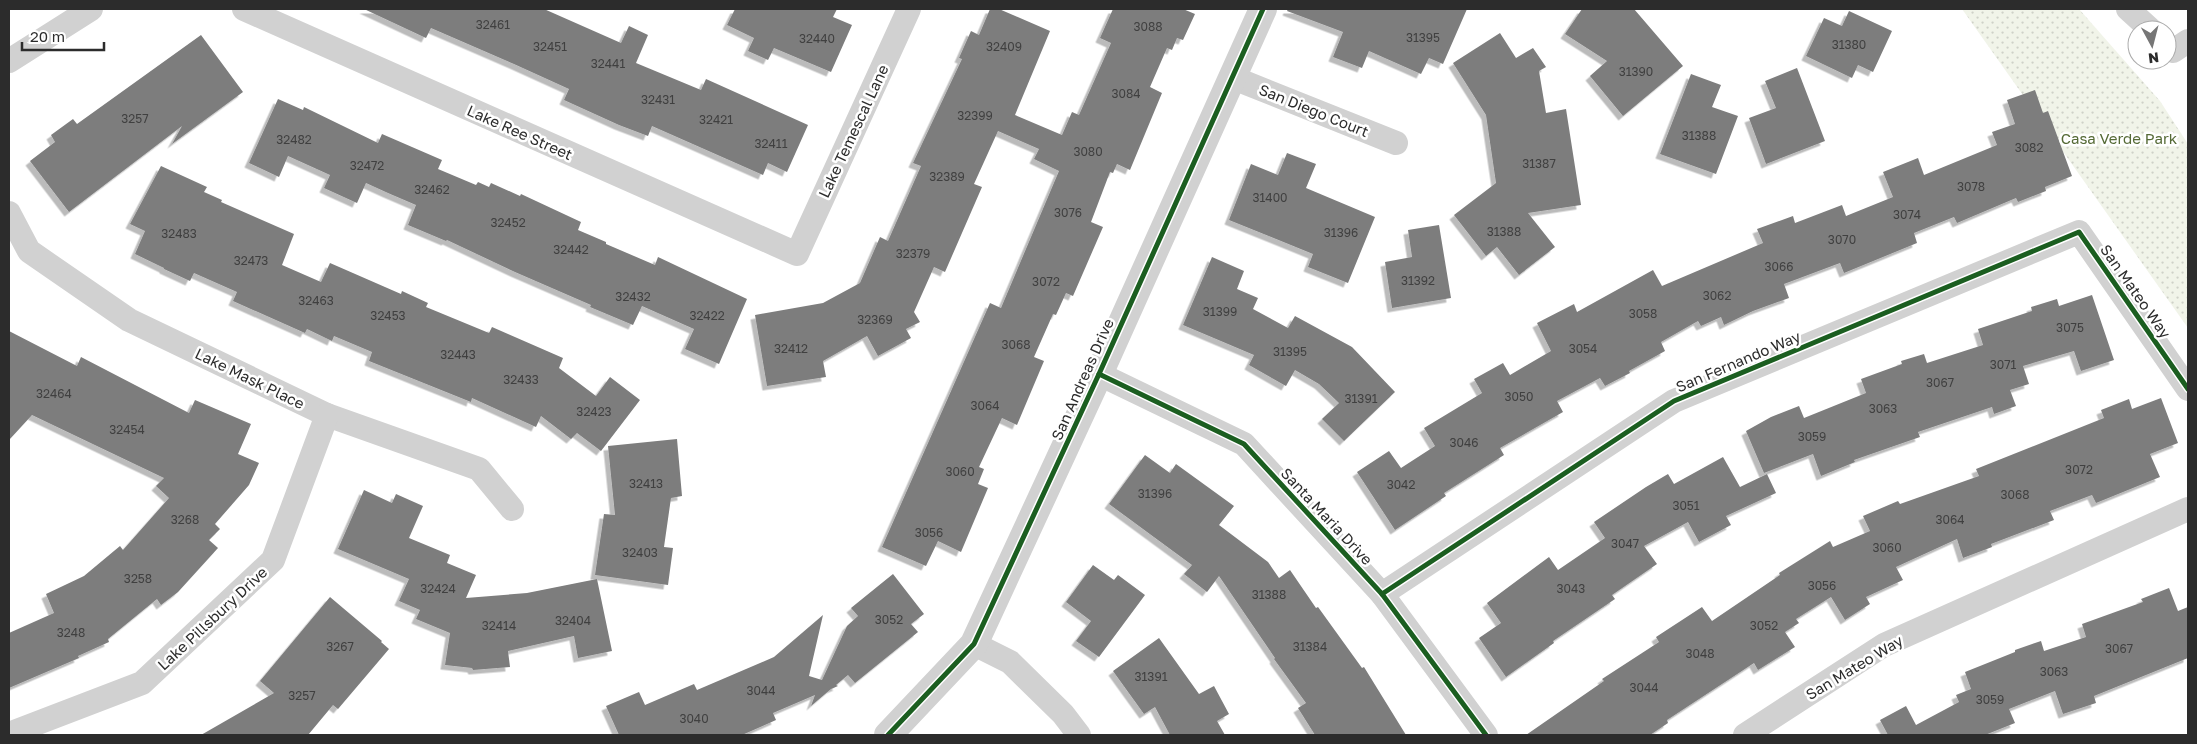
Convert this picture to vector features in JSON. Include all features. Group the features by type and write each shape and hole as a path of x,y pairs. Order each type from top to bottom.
{"street":[{"path":"9,61 91,9"},
{"name":"Lake Ree Street","path":"244,9 797,254"},
{"name":"Lake Temescal Lane","path":"797,254 909,9"},
{"name":"San Andreas Drive","path":"888,735 974,644 1099,374 1263,9"},
{"path":"2128,9 2140,20"},
{"name":"San Diego Court","path":"1231,77 1396,142"},
{"name":"Lake Mask Place","path":"9,213 29,251 129,320 327,415 479,469 512,509"},
{"name":"San Mateo Way","path":"2079,232 2188,388"},
{"name":"San Fernando Way","path":"1382,594 1674,401 2079,232"},
{"name":"Santa Maria Drive","path":"1099,374 1244,444 1382,594 1486,735"},
{"name":"Lake Pillsbury Drive","path":"9,734 142,684 272,560 327,415"},
{"name":"San Mateo Way","path":"1745,735 1884,645 2188,509"},
{"path":"974,644 1010,662 1063,714 1079,735"}],"green space":[{"name":"Casa Verde Park","path":"1962,9 2079,9 2127,64 2127,70 2133,70 2160,101 2188,144 2188,328"}],"building":[{"path":"364,9 544,9 621,43 629,26 648,35 636,63 701,90 706,79 808,125 787,172 768,163 763,175 652,126 648,136 619,125 564,100 569,89 431,28 426,38"},
{"path":"735,9 837,9 833,17 852,25 831,72 774,48 768,60 748,51 754,38 727,25"},
{"path":"990,9 999,9 1050,31 1015,115 1062,135 1072,112 1079,115 1111,43 1100,38 1113,9 1183,9 1195,14 1183,40 1177,38 1172,50 1167,48 1150,87 1162,93 1130,170 1117,164 1113,173 1110,172 1091,222 1103,227 1073,296 1066,293 1056,315 1053,314 1034,357 1044,361 1017,425 1002,418 979,467 984,469 978,484 988,488 961,552 938,541 926,566 882,547 990,303 1001,308 1059,171 1034,159 1039,149 998,131 974,184 982,187 945,272 934,267 914,312 920,322 906,329 911,338 878,356 867,336 823,361 826,377 767,386 755,315 823,303 860,283 880,237 888,241 921,166 913,163 962,59 959,58 971,31 979,35"},
{"path":"1288,9 1467,9 1443,64 1429,58 1421,74 1369,51 1362,68 1333,57 1343,32 1287,11"},
{"path":"1582,9 1634,9 1683,66 1623,116 1590,76 1607,61 1565,34"},
{"path":"1849,11 1892,31 1873,72 1858,65 1852,78 1806,56 1824,18 1842,26"},
{"path":"1500,33 1516,58 1533,48 1546,67 1539,71 1546,113 1566,109 1581,205 1528,213 1555,247 1519,275 1497,247 1486,256 1454,215 1496,183 1486,115 1453,63"},
{"path":"201,35 243,92 172,144 182,126 69,212 30,161 55,142 51,135 73,119 77,124"},
{"path":"1797,68 1825,141 1766,164 1749,118 1776,108 1765,81"},
{"path":"1691,74 1721,85 1712,107 1738,116 1716,174 1660,154"},
{"path":"2035,90 2043,113 2048,111 2072,176 2045,187 2046,191 2018,202 2016,198 1957,223 1954,217 1914,233 1917,243 1844,273 1840,263 1784,284 1789,298 1753,311 1724,325 1721,317 1701,326 1698,321 1661,342 1665,351 1629,371 1630,373 1605,386 1600,378 1557,401 1563,412 1500,448 1504,455 1444,493 1446,496 1395,530 1357,472 1389,451 1401,468 1435,446 1424,428 1482,393 1474,379 1503,363 1510,375 1551,351 1537,323 1574,304 1577,312 1653,270 1662,286 1763,243 1757,229 1793,216 1795,223 1842,205 1846,216 1893,197 1883,172 1918,158 1924,175 1997,145 1992,132 2015,124 2007,100"},
{"path":"278,99 303,110 304,107 378,143 382,134 442,160 438,169 476,185 478,182 489,187 491,183 520,196 521,194 581,222 578,230 606,242 606,244 655,265 658,257 747,299 719,364 685,349 694,329 642,306 633,325 590,307 591,305 447,240 408,225 416,205 366,183 357,203 324,188 330,175 288,156 279,177 249,163"},
{"path":"1287,153 1316,164 1306,188 1375,217 1348,283 1308,267 1313,254 1229,220 1251,164 1278,175"},
{"path":"161,166 207,187 204,192 222,200 221,202 294,234 282,265 321,282 330,263 401,294 402,291 428,303 426,307 489,333 492,327 563,358 559,368 596,396 610,377 640,400 601,451 577,433 571,439 541,416 536,427 472,398 471,402 369,361 372,352 334,336 332,341 307,329 305,333 233,301 237,292 194,273 190,281 164,269 135,254 145,231 130,224"},
{"path":"1439,225 1451,298 1392,308 1385,262 1412,257 1408,230"},
{"path":"1212,257 1244,271 1237,289 1258,298 1253,309 1288,328 1295,316 1352,347 1395,392 1344,441 1322,419 1339,403 1319,384 1295,370 1286,386 1249,365 1254,355 1183,325"},
{"path":"2092,295 2114,360 2081,371 2074,351 2023,366 2029,384 2010,390 2016,406 1994,414 1992,407 1918,432 1920,437 1854,460 1855,462 1821,476 1813,454 1764,473 1746,431 1771,417 1799,406 1804,418 1866,393 1861,379 1902,364 1901,361 1924,354 1927,363 1983,345 1978,329 2032,311 2031,307 2057,299 2059,306"},
{"path":"9,331 77,366 81,357 189,413 195,400 251,424 238,454 259,463 249,485 215,524 220,529 209,540 218,548 178,592 161,605 157,599 108,639 109,642 78,656 79,658 9,688 9,633 54,613 46,594 84,576 120,546 123,550 169,498 156,486 164,478 32,415 9,440"},
{"path":"2161,398 2178,443 2150,454 2160,477 2096,503 2092,495 2050,511 2054,520 1991,544 1992,547 1963,558 1957,539 1896,567 1903,580 1866,597 1870,604 1845,620 1831,597 1796,619 1799,623 1785,632 1795,647 1758,670 1754,663 1667,720 1668,723 1650,735 1526,735 1604,681 1602,679 1659,642 1656,637 1702,607 1712,621 1780,575 1779,573 1830,541 1833,547 1870,531 1863,516 1898,501 1900,504 1979,476 1976,469 2104,418 2101,410 2129,399 2132,409"},
{"path":"677,439 682,496 671,498 664,547 673,548 668,585 595,575 604,514 615,515 608,446"},
{"path":"1145,455 1170,473 1176,464 1234,506 1219,525 1268,562 1279,578 1290,570 1316,608 1318,607 1362,668 1364,667 1406,735 1315,735 1298,708 1306,703 1274,659 1219,576 1207,592 1184,574 1192,565 1109,504"},
{"path":"1723,457 1740,487 1767,474 1776,493 1726,516 1731,525 1699,542 1688,522 1644,546 1657,564 1612,595 1615,599 1553,641 1554,643 1506,677 1479,638 1501,623 1487,603 1549,557 1558,570 1605,538 1594,522 1646,487 1668,474 1674,484"},
{"path":"364,490 392,503 396,494 423,506 409,538 450,555 447,563 476,575 466,598 527,593 597,579 612,651 578,658 574,636 508,651 510,667 473,670 472,668 445,665 450,633 416,619 420,610 399,601 409,579 338,549"},
{"path":"1093,565 1114,580 1118,575 1145,595 1099,657 1076,641 1091,621 1066,602"},
{"path":"893,574 924,614 911,624 918,632 855,683 848,675 836,685 838,686 831,689 811,706 815,695 773,713 776,720 742,735 619,735 606,706 639,692 645,705 694,684 697,690 774,657 823,615 809,676 822,680 847,626 858,616 851,608"},
{"path":"2169,588 2178,611 2188,607 2188,658 2094,696 2096,703 2063,714 2055,691 2009,709 2015,723 1985,735 1888,735 1880,720 1906,706 1916,725 1959,702 1956,695 1971,689 1965,672 2041,641 2044,651 2086,637 2082,624 2143,602 2141,599"},
{"path":"330,597 389,649 338,709 333,705 308,735 201,735 274,693 260,681"},
{"path":"1159,638 1199,694 1214,686 1229,714 1217,721 1225,735 1170,735 1155,707 1144,714 1113,671"}],"cycle path":[{"path":"888,735 974,644 1099,374 1263,9"},
{"path":"1382,594 1674,401 2079,232 2188,389"},
{"path":"1099,374 1244,444 1382,594 1486,735"}]}
